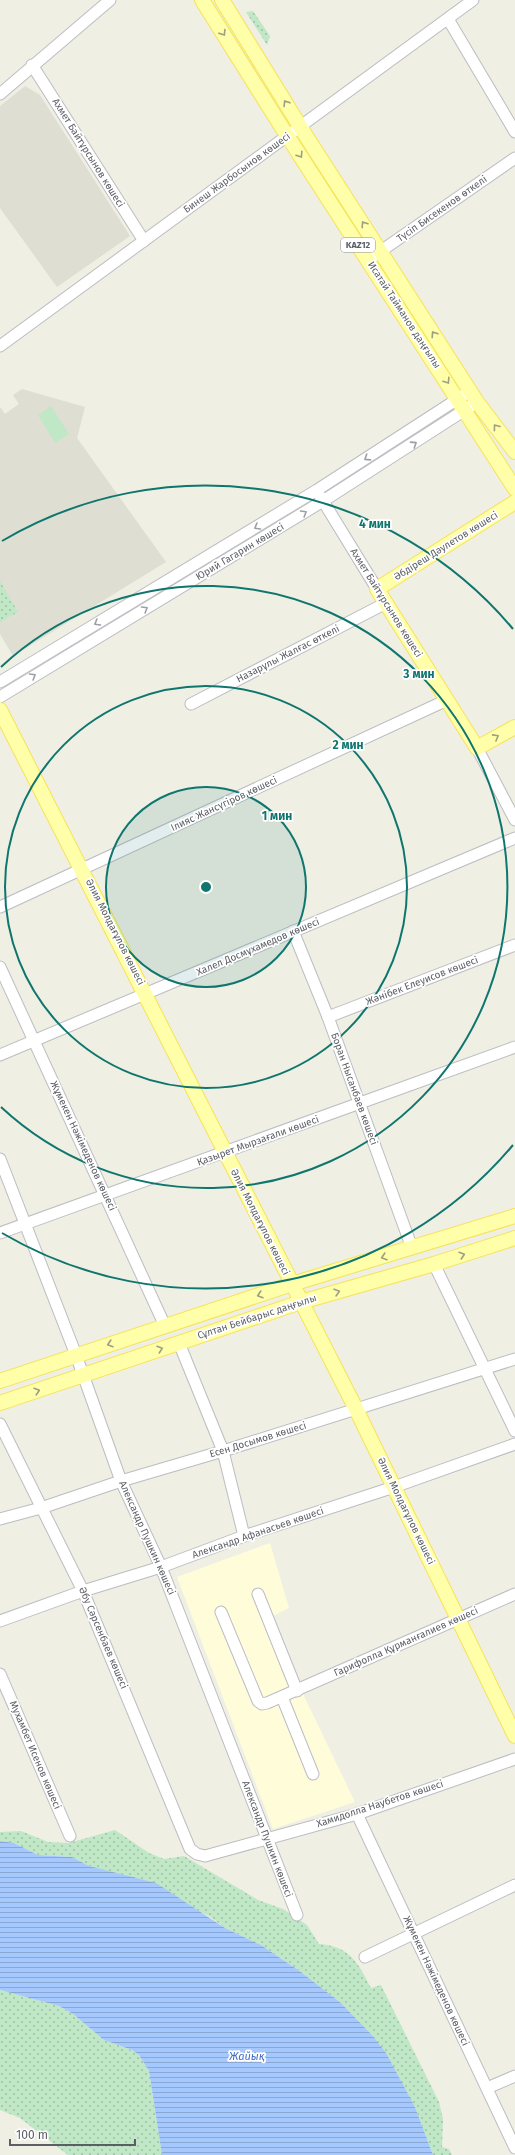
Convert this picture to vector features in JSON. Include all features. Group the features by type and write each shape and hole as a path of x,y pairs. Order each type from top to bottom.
{"main road":[{"name":"Исатай Тайманов даңғылы","path":"202,0 515,489"},
{"name":"Исатай Тайманов даңғылы","path":"222,0 300,126 474,396 515,452"},
{"name":"Әбдіреш Дәулетов көшесі","path":"377,589 515,502"},
{"name":"Ахмет Байтұрсынов көшесі","path":"377,589 478,748"},
{"name":"Әлия Молдағұлов көшесі","path":"0,710 83,870 356,1409 515,1736"},
{"path":"478,748 515,727"},
{"name":"Сұлтан Бейбарыс даңғылы","path":"0,1381 292,1284 515,1216"},
{"name":"Сұлтан Бейбарыс даңғылы","path":"0,1403 301,1302 434,1264 515,1238"}],"street":[{"path":"0,94 32,65 110,0"},
{"name":"Бинеш Жарбосынов көшесі","path":"0,346 473,0"},
{"path":"448,19 515,132"},
{"name":"Ахмет Байтұрсынов көшесі","path":"32,65 144,241"},
{"name":"Түсіп Бисекенов өткелі","path":"368,260 515,158"},
{"name":"Юрий Гагарин көшесі","path":"0,697 323,502 474,396"},
{"name":"Юрий Гагарин көшесі","path":"0,682 317,490 462,405"},
{"name":"Ахмет Байтұрсынов көшесі","path":"317,490 377,589"},
{"name":"Назарұлы Жалғас өткелі","path":"191,704 386,603"},
{"name":"Ілияс Жансүгіров көшесі","path":"0,907 83,870 447,700"},
{"name":"Ахмет Байтұрсынов көшесі","path":"478,748 515,820"},
{"name":"Халел Досмұхамедов көшесі","path":"0,1055 515,838"},
{"name":"Боран Нысанбаев көшесі","path":"293,931 328,1017 412,1248"},
{"name":"Жәнібек Елеуисов көшесі","path":"328,1017 515,945"},
{"name":"Жұмекен Нәжімеденов көшесі","path":"0,967 107,1196 165,1326"},
{"name":"Қазырет Мырзағали көшесі","path":"0,1233 359,1105 515,1047"},
{"name":"Александр Пушкин көшесі","path":"0,1159 76,1355 82,1376 121,1481 161,1567 266,1839 297,1915"},
{"path":"434,1264 515,1431"},
{"path":"179,1343 223,1451 244,1536"},
{"name":"Есен Досымов көшесі","path":"0,1518 41,1508 121,1481 223,1451 515,1358"},
{"name":"Әбу Сәрсенбаев көшесі","path":"0,1424 84,1591 190,1849 197,1854"},
{"name":"Александр Афанасьев көшесі","path":"0,1621 84,1591 161,1567 244,1536 394,1487 515,1444"},
{"path":"258,1594 297,1690"},
{"name":"Гарифолла Құрманғалиев көшесі","path":"221,1612 258,1701 262,1704 282,1697 515,1594"},
{"name":"Мухамбет Исенов көшесі","path":"0,1674 70,1836"},
{"path":"282,1697 313,1774"},
{"name":"Хамидолла Наубетов көшесі","path":"197,1854 205,1856 357,1814 515,1758"},
{"name":"Жұмекен Нәжімеденов көшесі","path":"357,1814 515,2148"},
{"path":"365,1956 515,1885"},
{"path":"487,2088 515,2076"}],"shaded area":[{"path":"25,86 40,95 130,236 57,287 0,208 0,106"},
{"path":"22,389 85,407 77,438 166,562 13,656 0,634 0,407 5,414 19,404 13,395"},
{"path":"270,1543 289,1608 267,1619 355,1802 273,1829 177,1577"}],"green space":[{"path":"253,11 270,36 267,45 246,12"},
{"path":"51,406 69,434 55,443 38,415"},
{"path":"0,581 18,612 0,622"},
{"path":"115,1830 149,1853 164,1859 184,1856 258,1900 283,1909 307,1925 319,1944 330,1945 338,1948 352,1957 362,1971 371,1988 381,1985 439,2102 443,2119 442,2147 449,2149 452,2155 433,2155 415,2107 371,2034 341,2003 301,1972 261,1945 225,1928 209,1916 109,1872 89,1866 72,1857 38,1855 14,1843 0,1841 0,1832 21,1831 48,1842 69,1843"},
{"path":"0,1990 59,2006 73,2014 104,2040 132,2050 139,2055 149,2071 162,2155 68,2155 20,2118 0,2110"}],"water":[{"name":"Жайық","path":"0,1841 14,1843 38,1855 72,1857 89,1866 156,1883 225,1928 261,1945 301,1972 341,2003 371,2034 386,2053 415,2107 433,2155 162,2155 149,2071 139,2055 132,2050 104,2040 73,2014 59,2006 0,1990"}]}
